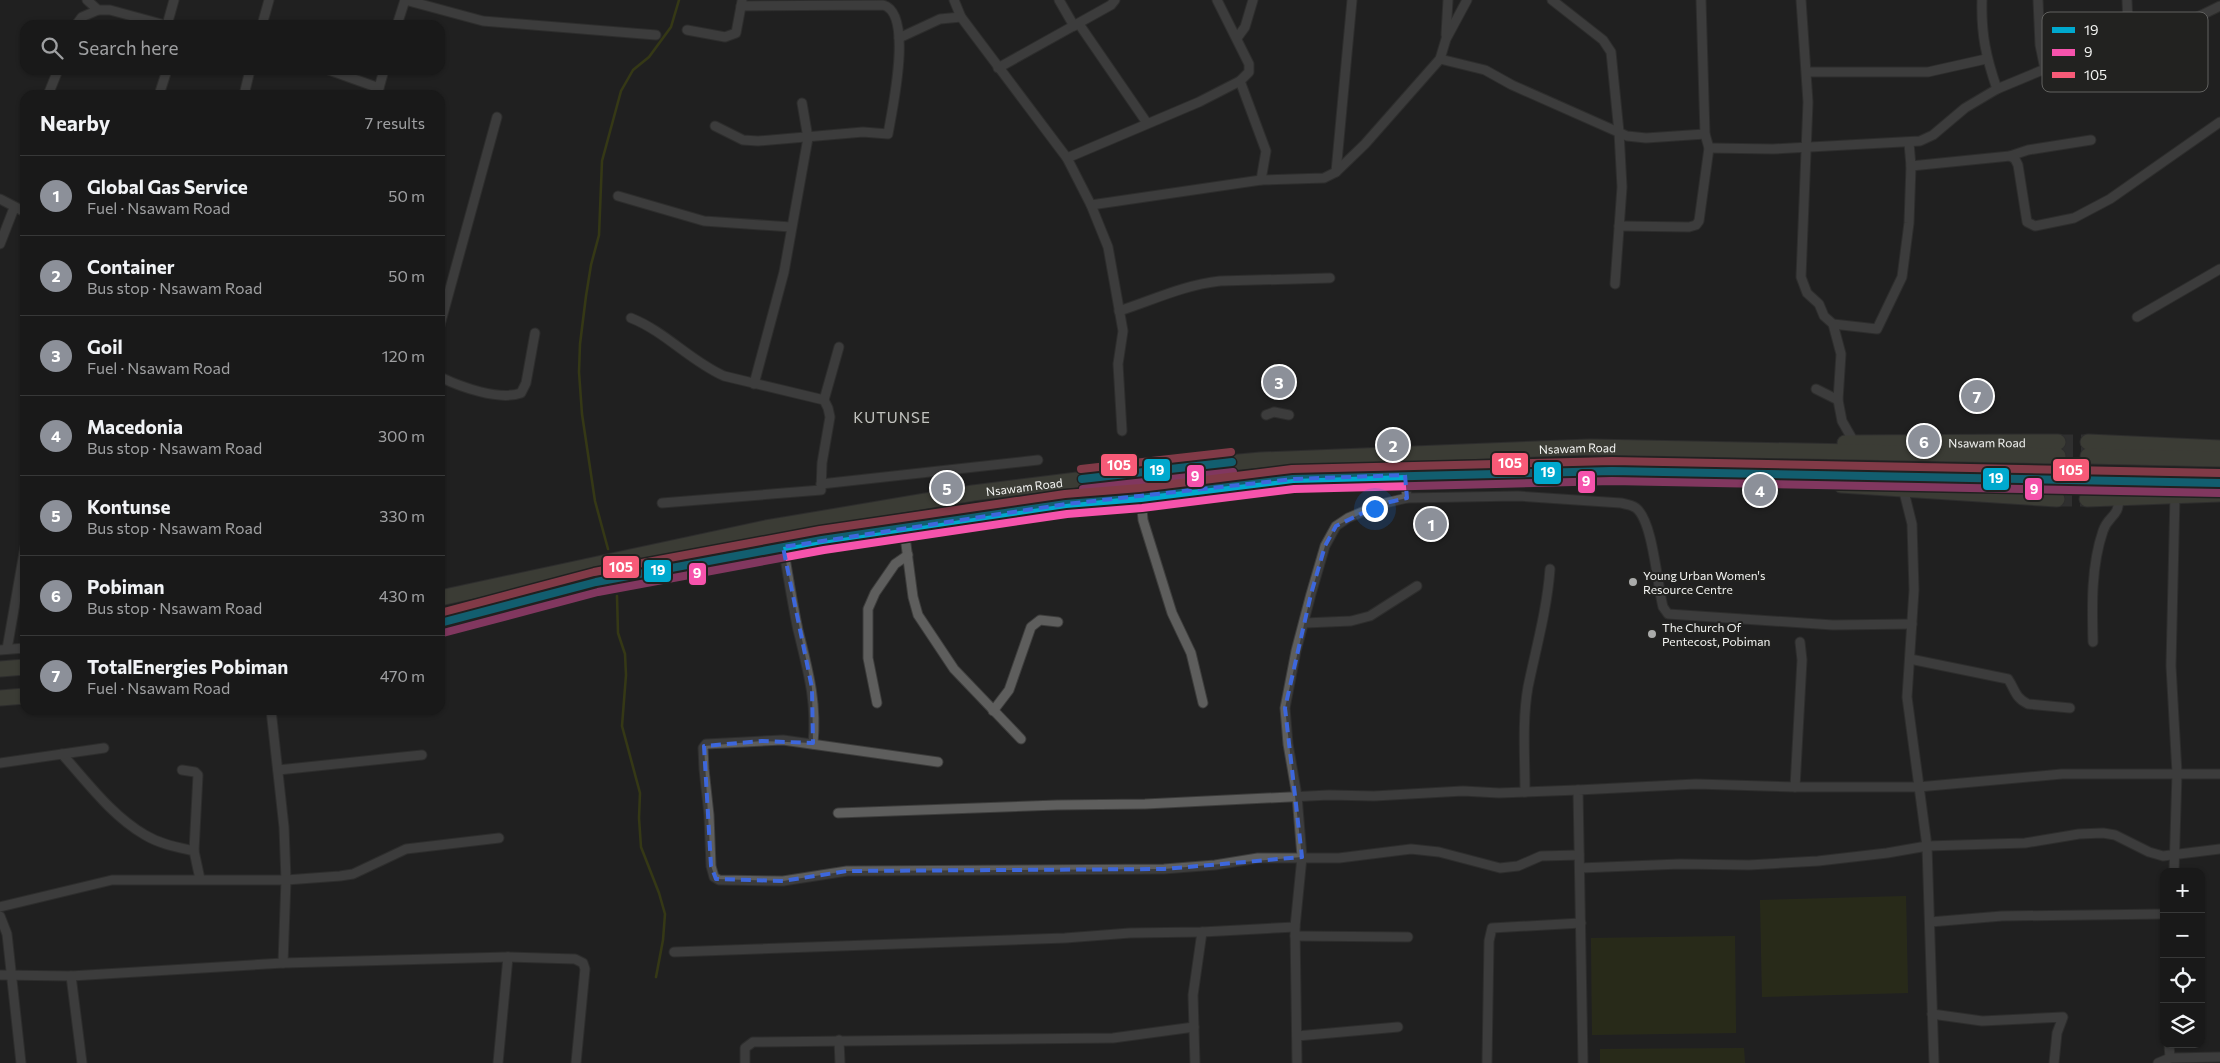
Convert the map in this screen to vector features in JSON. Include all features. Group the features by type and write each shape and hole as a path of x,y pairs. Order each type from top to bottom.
{"highway":[{"name":"Nsawam Road","path":"445,597 766,528 904,506 973,492 1174,468 1260,460 1580,447 1737,451 1932,453 2058,449 1854,442 1737,451"},
{"path":"2220,448 2088,449 2220,459"},
{"name":"Nsawam Road","path":"445,622 596,582 776,548 1066,504 1141,498 1293,479 1405,475 1612,472 2058,481"},
{"name":"Nsawam Road","path":"1762,474 1810,483 2057,499"},
{"path":"2087,482 2220,483"},
{"path":"2087,499 2220,494"},
{"path":"766,528 774,538 776,548"},
{"path":"0,669 20,667"},
{"path":"0,698 20,696"}],"street":[{"path":"87,0 98,10"},
{"path":"168,20 174,0"},
{"path":"263,20 269,0"},
{"path":"399,20 405,0 483,21 656,35"},
{"path":"954,0 961,17 1067,158 1091,205 1108,247 1123,331 1118,364 1122,431"},
{"path":"1060,0 1147,123"},
{"path":"998,68 1111,5 1115,0"},
{"path":"1067,158 1199,102 1240,81 1249,72 1247,57 1217,0"},
{"path":"1237,38 1246,27 1253,0"},
{"path":"1336,172 1352,0"},
{"path":"1446,39 1448,0"},
{"path":"1091,205 1261,180 1324,178 1336,172 1365,144 1440,59 1446,39 1467,0"},
{"path":"1552,0 1604,40 1611,52 1622,187 1615,284"},
{"path":"1620,226 1696,225 1699,220 1709,148 1705,134 1701,0"},
{"path":"1801,0 1807,72 1808,147 1801,277 1807,293 1819,304 1824,316 1833,324 1841,354 1838,400 1842,421 1854,442"},
{"path":"1982,0 1986,59 1997,89"},
{"path":"2038,0 2042,55"},
{"path":"687,30 725,37 732,36 736,33 741,3 885,6 894,12 899,38 897,79 888,134 863,132 758,141 743,140 716,126"},
{"path":"2208,12 2220,6"},
{"path":"80,20 82,17 98,10 110,10 147,20"},
{"path":"899,38 940,19 961,17"},
{"path":"1440,59 1485,70 1512,85 1636,138 1705,134"},
{"path":"1807,72 1928,72 1986,59"},
{"path":"1709,148 1773,149 1920,141 1933,135 1965,108 1997,89 2042,70"},
{"path":"50,90 56,75"},
{"path":"160,90 165,75"},
{"path":"245,90 249,75"},
{"path":"341,75 376,90"},
{"path":"378,90 383,75"},
{"path":"1240,81 1266,151 1261,180"},
{"path":"754,384 784,272 808,138 802,103"},
{"path":"445,308 497,117"},
{"path":"2010,156 2015,159 2018,165 2027,222 2034,226 2074,218 2110,199 2220,122"},
{"path":"1910,166 2010,156 2028,150 2091,140"},
{"path":"1833,324 1877,329 1902,278 1909,223 1909,143"},
{"path":"618,196 704,221 791,227"},
{"path":"0,199 20,210"},
{"path":"0,244 14,208"},
{"path":"2137,317 2220,269"},
{"path":"1119,311 1166,293 1203,283 1330,278"},
{"path":"631,318 657,330 711,370 724,376 824,400"},
{"path":"445,379 471,389 503,396 522,393 526,383 535,333"},
{"path":"662,503 821,490 822,463 830,417 824,400 839,347"},
{"path":"1816,389 1838,400"},
{"path":"1266,415 1274,412 1289,415"},
{"path":"821,484 1038,460"},
{"path":"1405,475 1406,498"},
{"path":"1903,488 1912,524 1914,590 1907,698 1927,846 1934,1063"},
{"path":"2174,868 2177,773 2171,666 2175,495"},
{"path":"1297,1063 1295,932 1302,857 1297,796 1288,744 1285,708 1296,651 1325,546 1336,526 1348,518 1381,504 1406,498 1518,496 1564,500 1601,500 1635,506 1643,516 1650,539 1663,607 1668,614 1674,616 1731,617 1833,625 1912,624"},
{"path":"1141,498 1143,520 1172,613 1191,653 1203,703"},
{"path":"2093,642 2093,591 2101,540 2106,524 2118,510 2119,498"},
{"path":"904,529 913,597 918,615 954,669 1021,739"},
{"path":"776,548 812,688 815,708 813,744"},
{"path":"877,703 868,658 866,634 868,609 876,592 895,564 908,555"},
{"path":"20,568 4,637 4,650 20,648"},
{"path":"1525,792 1525,720 1528,689 1548,600 1550,569"},
{"path":"1305,623 1351,621 1370,616 1417,586"},
{"path":"993,711 1009,690 1031,627 1040,620 1058,622"},
{"path":"1795,787 1798,701 1802,660 1800,642"},
{"path":"1910,659 2008,679 2021,701 2028,704 2070,708"},
{"path":"272,715 284,827 286,880 283,963"},
{"path":"938,762 813,744 762,741 708,743 704,746 710,866 716,879 730,881 783,881 856,871 1164,869 1215,865 1258,858 1339,858 1410,849 1439,852 1500,868 1518,866 1541,856 1579,855"},
{"path":"0,763 104,748"},
{"path":"62,754 105,802 127,822 160,842 194,850"},
{"path":"278,770 422,755"},
{"path":"182,770 195,772 198,775 194,850 200,879"},
{"path":"838,813 1057,805 1145,804 1297,796 1374,796 1463,791 1499,793 1696,784 1795,787 1918,787 2062,774 2220,774"},
{"path":"1578,790 1583,1063"},
{"path":"1580,868 1680,864 1749,865 1818,861 1927,846 2025,843 2079,834 2103,833 2115,835 2149,852 2175,856 2200,850 2220,849"},
{"path":"0,907 112,880 286,880 353,874 388,856 418,846 499,838"},
{"path":"1930,922 2002,916 2160,914"},
{"path":"0,916 7,934 21,1063"},
{"path":"1487,1063 1489,941 1492,928 1581,923"},
{"path":"1195,1063 1193,995 1202,932"},
{"path":"674,952 1064,938 1130,933 1295,932 1408,937"},
{"path":"498,1063 508,957"},
{"path":"0,975 71,976 283,963 508,957 571,958 583,963 585,976 576,1063"},
{"path":"71,976 82,1063"},
{"path":"1932,1014 1982,1020 2063,1017 2057,1033 2054,1063"},
{"path":"745,1063 745,1048 753,1042 1113,1038 1194,1027"},
{"path":"1297,1036 1398,1027"},
{"path":"839,1040 840,1063"},
{"path":"2169,1048 2170,1058"},
{"path":"2158,1063 2170,1058 2220,1057"}],"highlighted area":[{"path":"1405,475 1407,498 1381,504 1336,526 1325,546 1311,594 1285,708 1302,857 1164,869 847,871 783,881 716,879 711,866 704,746 762,741 813,743 812,688 783,547 1066,504 1293,479"}],"green space":[{"path":"1906,896 1908,993 1762,997 1760,900"},
{"path":"1735,936 1736,1033 1592,1035 1591,938"},
{"path":"1744,1048 1745,1063 1600,1063 1600,1049"}],"waterway":[{"path":"608,549 595,501 582,414 579,372 580,344 586,296 591,265 599,235 602,161 621,91 633,70 649,57 671,27 679,0"},
{"path":"617,596 618,633 625,654 626,675 622,726 640,793 641,847 665,914 663,940 656,977"}],"tunnel":[{"path":"2058,442 2088,442"},
{"path":"2058,456 2088,456"},
{"path":"2058,481 2087,482"},
{"path":"2057,499 2087,499"}],"transit line":[{"name":"105","path":"1081,469 1231,452"},
{"name":"105","path":"445,612 594,572 820,530 1065,494 1140,488 1292,469 1612,461 2220,473"},
{"name":"19","path":"1082,479 1232,462"},
{"name":"19","path":"445,622 596,582 822,540 1066,504 1141,498 1293,479 1612,471 2220,483"},
{"name":"9","path":"1083,489 1233,472"},
{"name":"9","path":"445,632 598,592 824,550 1067,514 1142,508 1294,489 1612,481 2220,493"}],"place":[{"name":"Goil","path":"1279,382"},
{"name":"TotalEnergies Pobiman","path":"1977,396"},
{"name":"Pobiman","path":"1924,441"},
{"name":"Container","path":"1393,445"},
{"name":"Kontunse","path":"947,488"},
{"name":"Macedonia","path":"1760,490"},
{"name":"Global Gas Service","path":"1431,524"},
{"name":"Young Urban Women's Resource Centre","path":"1633,582"},
{"name":"The Church Of Pentecost, Pobiman","path":"1652,634"}],"district":[{"name":"KUTUNSE","path":"892,417"}]}
